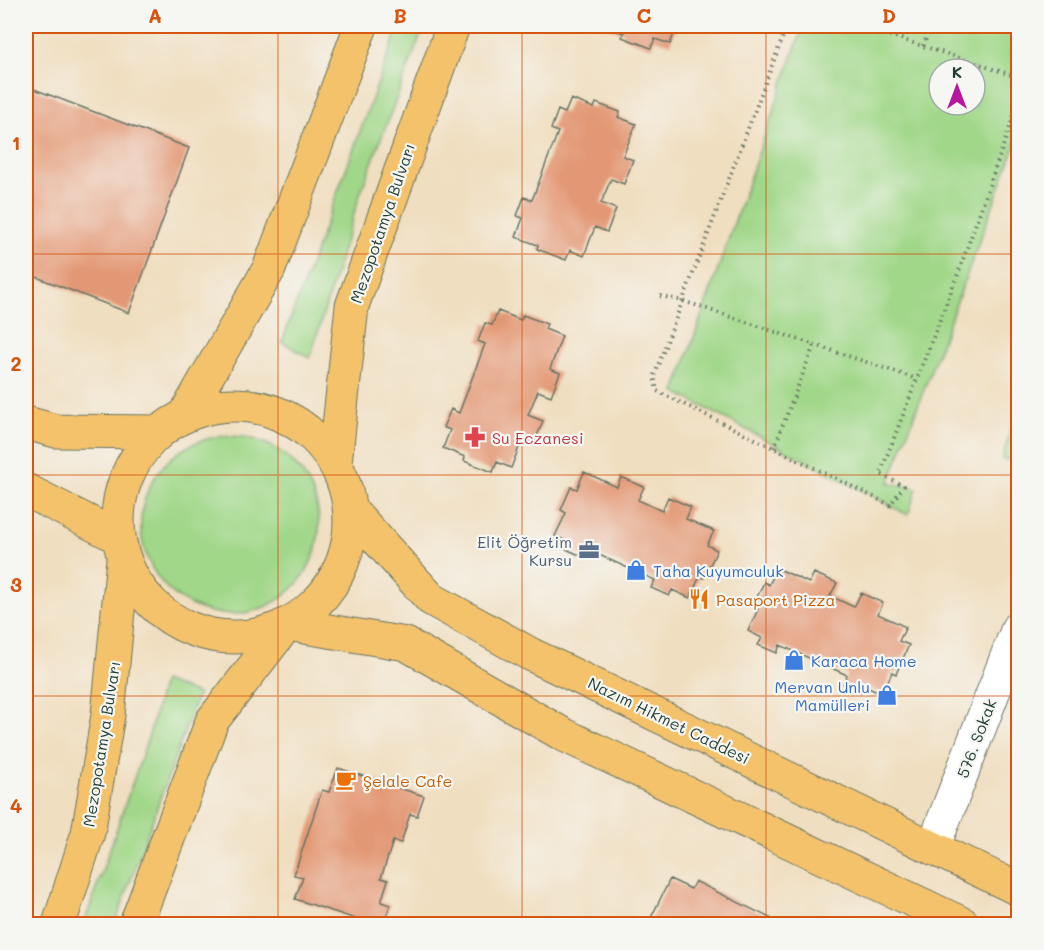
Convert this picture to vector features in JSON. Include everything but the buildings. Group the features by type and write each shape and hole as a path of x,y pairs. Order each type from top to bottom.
{"main road":[{"path":"172,423 269,269 361,26"},
{"name":"Mezopotamya Bulvarı","path":"335,463 352,306 453,26"},
{"path":"26,423 56,431 172,423 226,404 248,405 269,410 289,418 308,430 335,463 345,485 350,509 350,532 337,576 307,611 287,624 266,633 216,636 190,629 166,616 146,598 133,580 121,548 26,489"},
{"name":"Mezopotamya Bulvarı","path":"59,924 90,821 108,715 121,548 117,514 121,490 129,469 142,449 172,423"},
{"name":"Nazım Hikmet Caddesi","path":"350,509 431,599 530,654 1018,889"},
{"path":"287,624 406,644 564,735 920,915 963,924"},
{"path":"136,924 212,721 287,624"}],"street":[{"name":"576. Sokak","path":"933,848 1018,628"}],"path":[{"path":"787,26 654,376 657,391 890,505 904,486 880,474 1018,104"},
{"path":"861,26 1018,77"},
{"path":"923,46 931,26"},
{"path":"660,296 683,301 917,379"},
{"path":"774,448 814,345"}],"green space":[{"path":"399,26 424,26 360,194 310,358 282,342"},
{"path":"803,26 1018,26 1018,138 889,483 917,488 908,515 675,392"},
{"path":"1018,405 1018,461 1002,459"},
{"path":"230,436 264,443 293,462 312,491 319,525 312,559 293,588 264,607 230,614 196,607 167,588 148,559 141,525 148,491 167,462 196,443"},
{"path":"163,681 198,694 115,924 84,924 150,732"}],"place":[{"name":"Su Eczanesi","path":"475,437"},
{"name":"Elit Öğretim Kursu","path":"589,550"},
{"name":"Taha Kuyumculuk","path":"636,570"},
{"name":"Pasaport Pizza","path":"699,599"},
{"name":"Karaca Home","path":"794,660"},
{"name":"Mervan Unlu Mamülleri","path":"887,695"},
{"name":"Şelale Cafe","path":"346,780"}]}
